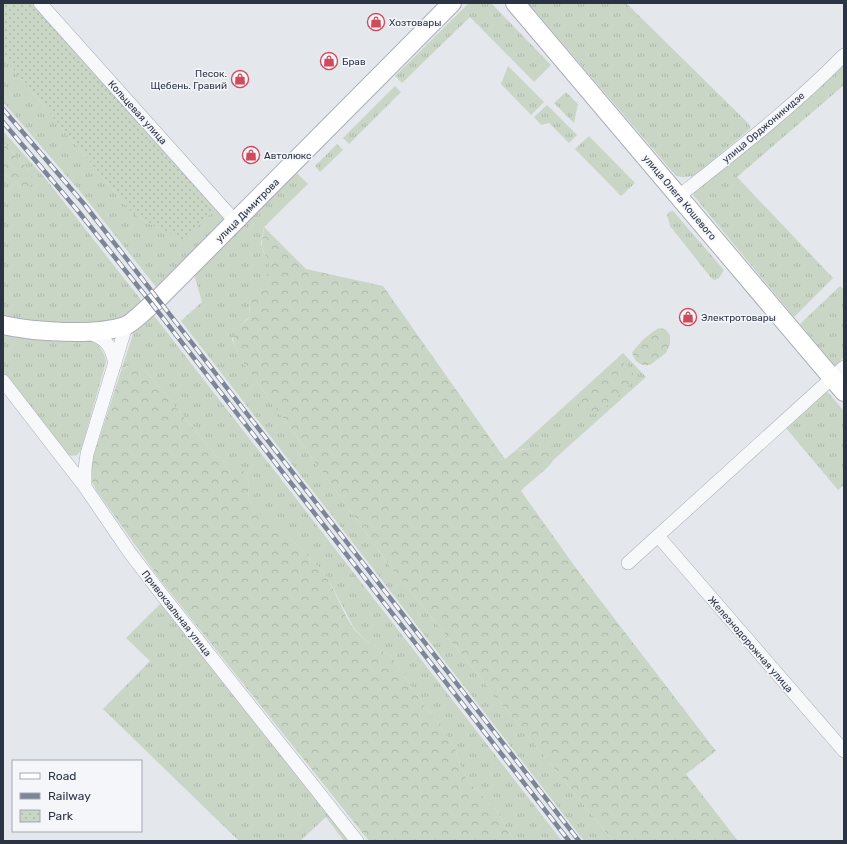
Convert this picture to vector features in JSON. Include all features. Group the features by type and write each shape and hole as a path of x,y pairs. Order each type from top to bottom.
{"main road":[{"name":"улица Димитрова","path":"126,326 158,299 452,3"},
{"name":"улица Олега Кошевого","path":"515,3 679,196 838,372 844,392"},
{"path":"3,325 29,329 85,332 126,326"}],"street":[{"name":"Кольцевая улица","path":"40,3 236,221"},
{"name":"улица Орджоникидзе","path":"679,196 759,133 808,90 844,55"},
{"path":"85,487 87,454 126,326"},
{"path":"85,332 97,336 107,343 113,354 115,364"},
{"path":"628,563 838,372"},
{"name":"Привокзальная улица","path":"3,381 85,487 130,553 357,841"},
{"name":"Железнодорожная улица","path":"658,536 844,751"}],"green space":[{"path":"3,3 35,3 217,207 184,240 148,223 132,213 3,57"},
{"path":"469,3 491,3 551,65 534,82 470,17 402,83 395,76"},
{"path":"528,3 626,3 748,123 751,128 694,176 676,176"},
{"path":"3,57 132,213 148,223 184,239 217,207 226,217 156,287 83,195 3,102"},
{"path":"844,61 844,85 737,177 833,278 794,317 693,195 696,189"},
{"path":"508,66 544,102 531,115 501,84"},
{"path":"395,86 401,92 349,144 343,138"},
{"path":"566,92 578,104 574,123 554,103"},
{"path":"547,105 577,135 569,143 549,123 541,125 534,117"},
{"path":"3,131 45,178 142,301 128,313 110,321 80,324 48,323 3,318 3,176 6,175 21,188 30,171 3,142"},
{"path":"589,136 635,183 621,196 575,149"},
{"path":"3,142 30,171 34,181 30,187 21,188 6,175 3,176"},
{"path":"337,144 343,150 320,172 315,166"},
{"path":"297,173 308,184 264,227 261,243 263,251 269,262 270,269 266,278 258,286 249,305 250,316 239,327 232,339 234,345 244,364 390,566 613,841 584,841 181,321 202,302 194,274"},
{"path":"673,211 724,270 719,278 715,280 712,279 670,226 667,215 669,212"},
{"path":"264,227 306,269 383,286 505,459 515,451 548,442 552,446 554,454 552,462 521,491 581,575 716,751 686,774 738,841 613,841 390,566 244,364 234,346 233,336 235,332 250,316 250,297 268,273 269,262 262,246"},
{"path":"840,286 844,290 844,357 835,366 800,324"},
{"path":"152,313 562,841 514,841 497,811 467,780 454,746 412,688 392,657 365,640 354,628 326,575 294,542 259,515 249,499 249,480 235,466 216,456 145,370 127,366 121,371 134,331"},
{"path":"659,328 665,329 670,335 670,344 666,353 650,365 638,363 632,353 644,339"},
{"path":"3,331 90,340 103,352 106,362 81,450 77,455 72,456 63,451 3,372"},
{"path":"623,353 646,377 551,462 554,455 530,448 515,451"},
{"path":"623,363 630,367 633,372 631,383 627,388 599,412 589,414 582,411 579,407 582,400 596,380 609,370"},
{"path":"131,364 137,364 145,370 216,456 244,472 249,480 249,499 259,514 294,542 326,575 354,629 365,640 392,657 412,688 454,746 467,780 497,811 514,841 369,841 161,581 96,490 92,481 92,461 121,371"},
{"path":"826,390 844,411 844,485 838,490 786,428"},
{"path":"162,602 351,841 344,841 326,817 300,841 239,841 103,709 150,661 126,638"}],"railway":[{"path":"3,109 84,204 579,841"},
{"path":"3,122 78,211 152,304 569,841"}],"place":[{"name":"Хозтовары","path":"376,22"},
{"name":"Брав","path":"329,61"},
{"name":"Песок. Щебень. Гравий","path":"240,79"},
{"name":"Автолюкс","path":"251,155"},
{"name":"Электротовары","path":"688,317"}]}
